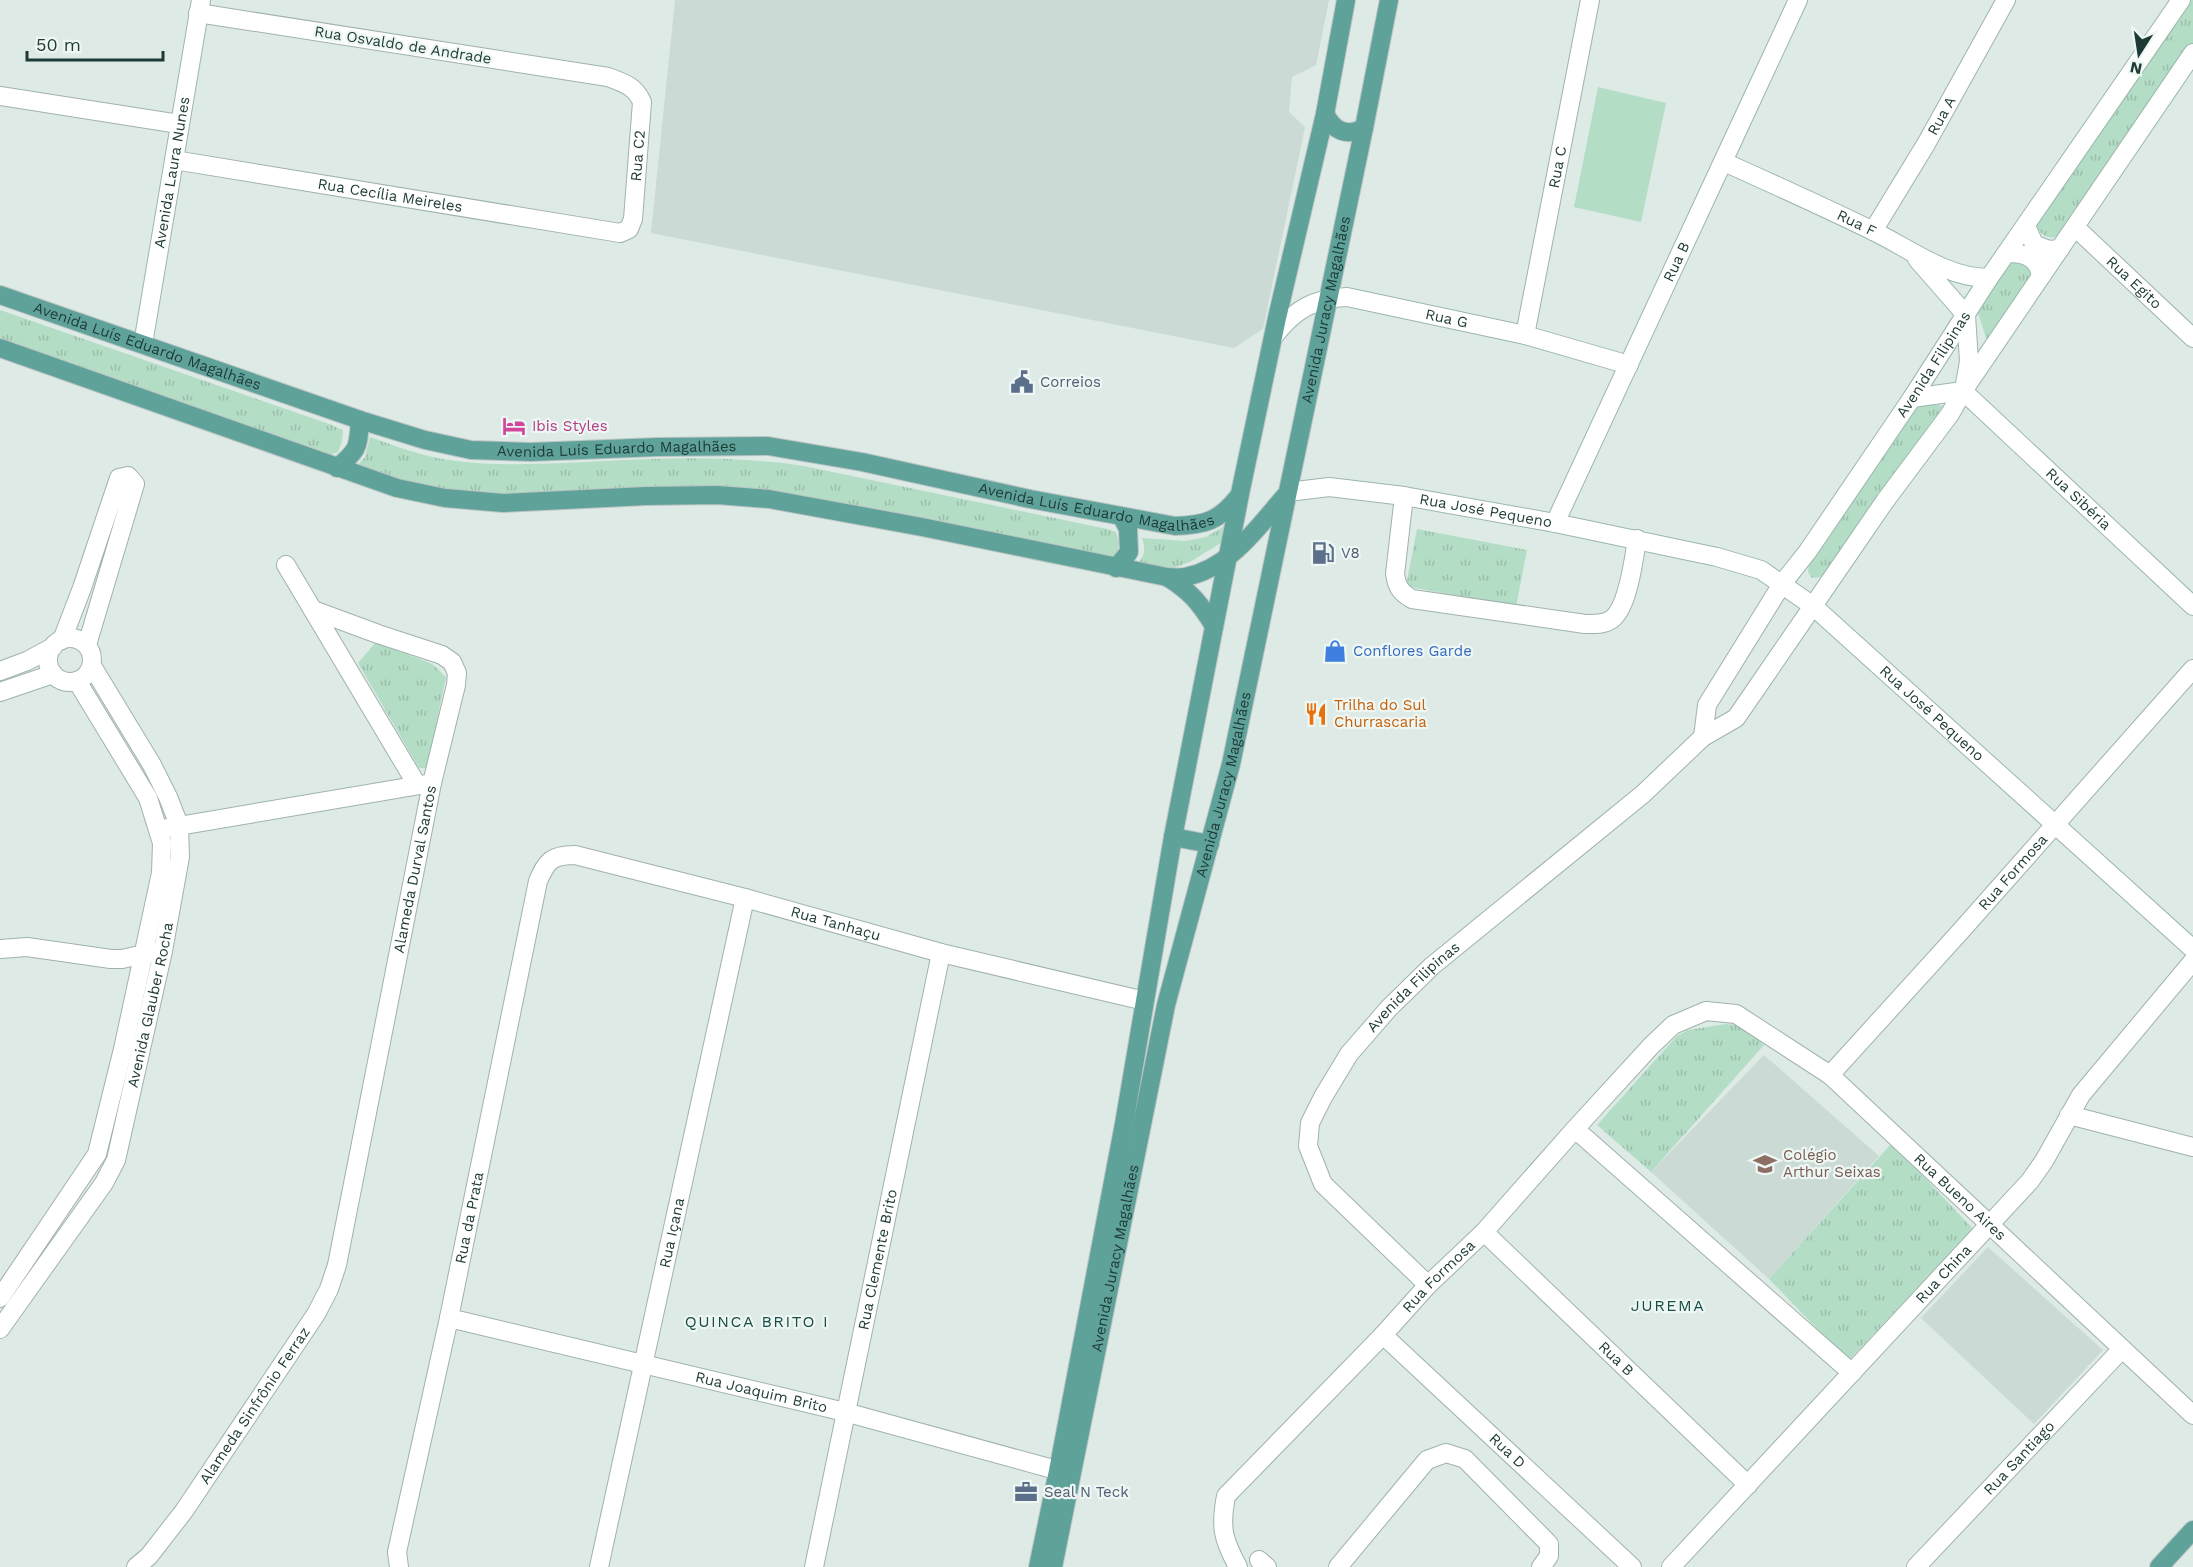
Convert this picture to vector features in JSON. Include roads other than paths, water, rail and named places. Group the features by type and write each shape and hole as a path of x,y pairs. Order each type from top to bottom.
{"main road":[{"name":"Avenida Juracy Magalhães","path":"1053,1567 1065,1473 1173,837 1239,496 1325,114 1346,0"},
{"name":"Avenida Juracy Magalhães","path":"1038,1567 1065,1473 1166,1005 1231,764 1389,0"},
{"path":"1325,114 1330,123 1339,131 1353,133 1364,128"},
{"name":"Avenida Luís Eduardo Magalhães","path":"0,295 360,420 425,440 471,450 531,452 768,446 862,462 1160,524 1194,525 1211,521 1223,515 1239,496"},
{"path":"0,348 337,468 406,490 445,498 503,503 693,495 770,499 922,527 1116,568 1167,577 1185,577 1228,557 1255,531 1288,492"},
{"path":"337,468 352,455 358,445 360,420"},
{"path":"1116,568 1128,552 1128,529 1122,517"},
{"path":"1167,577 1197,599 1214,626"},
{"path":"1173,837 1209,844"},
{"path":"2159,1567 2193,1530"}],"street":[{"name":"Rua C","path":"1526,335 1590,0"},
{"name":"Rua B","path":"1555,523 1798,0"},
{"name":"Rua A","path":"1873,231 1926,144 2006,0"},
{"name":"Avenida Filipinas","path":"1703,736 1707,705 1782,584 1808,551 1912,398 1989,278 2181,0"},
{"name":"Rua Osvaldo de Andrade","path":"200,7 608,77"},
{"name":"Avenida Laura Nunes","path":"143,344 200,7"},
{"name":"Avenida Filipinas","path":"1428,1285 1323,1184 1308,1146 1310,1123 1323,1097 1350,1054 1389,1008 1432,966 1643,794 1703,736 1736,718 1885,501 1950,414 1963,391 2041,276 2192,58"},
{"name":"Rua C2","path":"606,231 620,233 629,229 633,219 642,102 638,92 608,77"},
{"path":"0,96 179,124"},
{"name":"Rua Cecília Meireles","path":"174,160 606,231"},
{"name":"Rua F","path":"1724,162 1873,231 1910,252 1959,274 1989,278"},
{"path":"2026,226 2034,244 2049,250 2060,249"},
{"name":"Rua Egito","path":"2075,227 2193,338"},
{"path":"1910,252 1966,315 1969,362 1963,391 1912,398"},
{"path":"2007,253 2016,253 2032,259 2039,266 2041,276"},
{"name":"Rua G","path":"1274,336 1285,322 1297,313 1328,298 1347,297 1526,335 1629,365"},
{"name":"Rua Sibéria","path":"1963,391 2193,606"},
{"path":"0,671 27,661 57,643 75,639 87,645 92,655 92,666 86,675 77,681 64,681 53,674 49,665 49,655 57,643 82,588 119,478 128,476 135,484 87,645"},
{"name":"Rua José Pequeno","path":"1288,492 1329,487 1404,496 1637,539 1742,563 1761,570 1813,606 2193,949"},
{"name":"Rua José Pequeno","path":"1404,496 1395,574 1397,586 1402,593 1412,599 1585,624 1601,624 1612,619 1625,597 1637,539"},
{"path":"286,564 425,784"},
{"path":"313,610 442,655 452,662 456,673 456,686 425,784"},
{"name":"Avenida Glauber Rocha","path":"0,1329 104,1183 116,1161 163,951 180,856 179,825 168,797 152,765 92,666"},
{"name":"Rua Formosa","path":"1830,1075 2193,669"},
{"path":"0,692 53,674"},
{"name":"Avenida Glauber Rocha","path":"0,1298 97,1154 121,1060 161,873 162,843 148,798 77,681"},
{"name":"Alameda Durval Santos","path":"158,830 425,784 345,1229"},
{"name":"Rua Tanhaçu","path":"538,881 546,864 559,855 575,855 745,898 941,953 1145,1001"},
{"name":"Rua da Prata","path":"398,1560 538,881"},
{"name":"Rua Içana","path":"599,1567 745,898"},
{"path":"0,949 27,947 111,959 123,959 143,953 163,951"},
{"name":"Rua Clemente Brito","path":"814,1567 941,953"},
{"name":"Rua China","path":"1671,1567 2030,1181 2044,1161 2081,1095 2193,961"},
{"name":"Rua Formosa","path":"1238,1567 1225,1542 1222,1517 1226,1496 1383,1335 1428,1285 1484,1232 1575,1129 1673,1025 1706,1011"},
{"name":"Rua Bueno Aires","path":"1706,1011 1736,1014 1830,1075 2193,1415"},
{"path":"2069,1116 2193,1147"},
{"path":"1575,1129 1852,1373"},
{"name":"Alameda Sinfrônio Ferraz","path":"136,1567 149,1556 184,1511 316,1314 329,1289 345,1229"},
{"name":"Rua B","path":"1484,1232 1748,1485"},
{"name":"Rua Joaquim Brito","path":"449,1318 845,1412 1065,1473"},
{"name":"Rua D","path":"1383,1335 1632,1567"},
{"name":"Rua Santiago","path":"1916,1567 2122,1349"},
{"path":"1338,1567 1427,1460 1446,1453 1465,1459 1549,1544 1549,1556 1541,1567"}],"place":[{"name":"Correios","path":"1022,382"},
{"name":"Ibis Styles","path":"514,426"},
{"name":"V8","path":"1323,553"},
{"name":"Conflores Garde","path":"1335,651"},
{"name":"Trilha do Sul Churrascaria","path":"1316,714"},
{"name":"Colégio Arthur Seixas","path":"1765,1164"},
{"name":"Seal N Teck","path":"1026,1492"}],"district":[{"name":"JUREMA","path":"1668,1305"},
{"name":"QUINCA BRITO I","path":"757,1321"}]}
